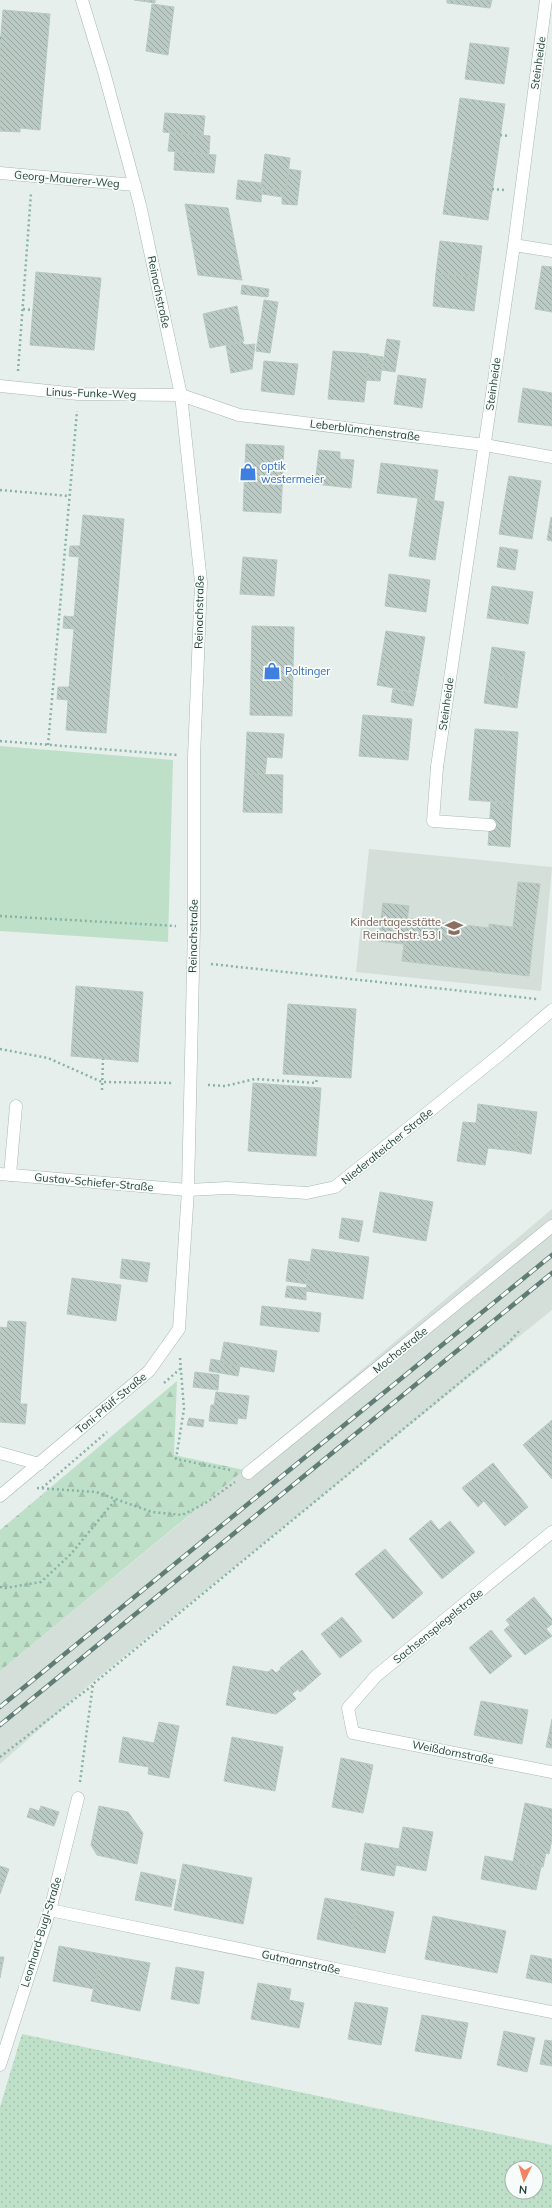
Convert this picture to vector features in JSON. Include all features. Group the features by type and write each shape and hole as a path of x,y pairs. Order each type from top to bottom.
{"street":[{"name":"Reinachstraße","path":"82,0 104,72 135,185 181,395 201,582 194,757 192,1084 188,1190"},
{"name":"Steinheide","path":"490,825 433,821 437,766 514,245 546,0"},
{"name":"Georg-Mauerer-Weg","path":"0,173 135,185"},
{"path":"514,245 552,251"},
{"name":"Linus-Funke-Weg","path":"0,386 78,394 181,395"},
{"name":"Leberblümchenstraße","path":"181,395 239,415 485,445 552,457"},
{"name":"Niederalteicher Straße","path":"188,1190 227,1188 307,1193 335,1187 503,1052 552,1010"},
{"path":"5,1175 16,1106"},
{"name":"Gustav-Schiefer-Straße","path":"5,1175 188,1190"},
{"path":"179,1329 188,1190"},
{"name":"Mochostraße","path":"248,1473 552,1226"},
{"name":"Toni-Pfülf-Straße","path":"6,1490 39,1464 149,1370 179,1329"},
{"path":"0,1453 39,1464"},
{"name":"Sachsenspiegelstraße","path":"353,1733 348,1708 376,1676 552,1532"},
{"name":"Weißdornstraße","path":"353,1733 552,1772"},
{"name":"Leonhard-Bugl-Straße","path":"0,2065 50,1910 78,1798"},
{"name":"Gutmannstraße","path":"50,1910 552,2012"}],"path":[{"path":"17,388 32,176"},
{"path":"23,309 33,310"},
{"path":"48,745 78,394"},
{"path":"0,490 69,496"},
{"path":"0,741 194,757"},
{"path":"0,916 194,927"},
{"path":"193,962 538,999"},
{"path":"0,1050 48,1058 102,1082 225,1086 254,1079 316,1083 317,1078"},
{"path":"102,1090 103,1059"},
{"path":"179,1329 184,1409 176,1460 248,1473"},
{"path":"0,1757 93,1684 508,1343 522,1329"},
{"path":"6,1490 42,1488 96,1492 152,1512 182,1515 204,1504 248,1473"},
{"path":"0,1587 5,1588 41,1582 71,1554 116,1499"},
{"path":"78,1798 93,1684"}],"shaded area":[{"name":"Kindertagesstätte Reinachstr. 53 I","path":"369,849 552,867 541,991 356,972"},
{"path":"552,1209 552,1310 95,1680 0,1764 0,1671 184,1520"}],"green space":[{"path":"0,746 173,760 168,942 0,931"},
{"path":"177,1381 174,1455 244,1470 0,1671 0,1530"},
{"path":"22,2034 552,2145 552,2208 0,2208 0,2107"}],"building":[{"path":"134,0 155,0 155,3"},
{"path":"447,0 492,0 490,8 447,3"},
{"path":"152,4 174,7 168,55 146,51"},
{"path":"3,10 50,14 40,130 20,128 20,132 0,131 0,46"},
{"path":"470,43 509,48 504,84 465,79"},
{"path":"460,98 505,104 488,220 443,214"},
{"path":"165,113 205,116 203,136 163,132"},
{"path":"170,133 210,136 209,154 168,151"},
{"path":"175,152 216,155 214,173 174,170"},
{"path":"265,154 290,158 286,191 261,188"},
{"path":"289,169 301,171 297,205 282,204 282,197 262,194 263,188 286,191"},
{"path":"238,180 262,183 261,202 236,199"},
{"path":"185,204 228,208 242,280 198,275"},
{"path":"440,241 482,246 478,278 436,273"},
{"path":"542,266 552,267 552,312 535,309"},
{"path":"36,272 101,278 94,350 30,345"},
{"path":"436,273 478,278 474,311 433,306"},
{"path":"242,285 269,289 268,297 241,294"},
{"path":"264,300 278,302 270,353 256,351"},
{"path":"237,306 244,341 210,348 203,314"},
{"path":"387,339 400,341 395,372 382,370"},
{"path":"242,342 245,345 255,344 252,369 231,373 226,345"},
{"path":"333,351 369,354 364,402 328,399"},
{"path":"369,355 383,357 380,381 366,380"},
{"path":"264,361 298,364 294,395 261,391"},
{"path":"398,375 426,379 422,408 394,404"},
{"path":"523,388 552,393 552,426 518,422"},
{"path":"246,444 284,446 281,513 243,511"},
{"path":"319,450 340,452 340,459 354,460 351,488 315,484"},
{"path":"381,463 438,470 434,500 377,493"},
{"path":"509,476 541,481 532,539 499,534"},
{"path":"418,498 444,502 435,560 409,556"},
{"path":"83,515 124,519 106,733 66,730 68,700 57,699 58,687 69,687 74,629 63,628 64,616 74,617 79,557 69,556 70,546 80,546"},
{"path":"551,517 552,518 552,541 547,540"},
{"path":"500,547 518,550 515,570 497,567"},
{"path":"243,557 277,560 274,596 240,594"},
{"path":"389,574 430,580 426,612 385,606"},
{"path":"492,586 533,592 528,624 487,618"},
{"name":"Poltinger","path":"252,626 294,627 292,716 250,715"},
{"path":"386,631 425,637 419,674 380,667"},
{"path":"492,647 525,652 521,680 488,675"},
{"path":"380,667 419,674 416,692 377,685"},
{"path":"488,675 521,680 517,708 484,703"},
{"path":"393,689 416,693 413,706 391,702"},
{"path":"363,715 412,719 408,760 359,756"},
{"path":"475,729 518,732 513,803 469,800"},
{"path":"247,732 284,734 282,758 267,757 265,774 245,774"},
{"path":"245,774 283,775 282,813 243,812"},
{"path":"491,802 513,803 510,847 488,845"},
{"path":"518,882 540,884 534,930 513,927"},
{"path":"383,903 409,906 404,944 378,941"},
{"path":"407,918 489,928 489,924 534,930 529,976 402,961"},
{"path":"76,986 143,992 138,1062 71,1056"},
{"path":"288,1004 356,1009 351,1078 283,1074"},
{"path":"253,1083 321,1088 316,1156 248,1151"},
{"path":"478,1104 521,1110 515,1151 488,1148 485,1165 457,1161 463,1122 476,1123"},
{"path":"521,1110 537,1112 531,1154 515,1151"},
{"path":"380,1192 433,1202 426,1241 373,1232"},
{"path":"342,1218 363,1221 359,1242 339,1238"},
{"path":"312,1249 369,1257 363,1299 306,1291"},
{"path":"122,1259 150,1263 147,1282 120,1278"},
{"path":"289,1259 310,1262 307,1284 286,1281"},
{"path":"72,1278 121,1285 116,1321 67,1314"},
{"path":"287,1286 306,1288 306,1300 285,1297"},
{"path":"262,1306 321,1313 319,1332 260,1325"},
{"path":"8,1321 26,1322 20,1404 27,1404 25,1424 0,1422 0,1327 7,1328"},
{"path":"224,1342 277,1351 274,1372 220,1363"},
{"path":"211,1359 221,1361 220,1363 240,1366 238,1376 209,1371"},
{"path":"195,1372 219,1375 218,1390 193,1387"},
{"path":"216,1392 249,1396 246,1419 238,1418 237,1424 209,1421 211,1405 214,1405"},
{"path":"189,1418 204,1420 203,1427 187,1425"},
{"path":"552,1420 552,1479 523,1445"},
{"path":"493,1463 528,1507 505,1526 484,1501 478,1507 462,1488"},
{"path":"431,1520 439,1530 450,1521 475,1552 442,1579 409,1539"},
{"path":"385,1549 423,1593 393,1619 355,1574"},
{"path":"534,1597 552,1619 552,1624 546,1629 552,1636 525,1655 504,1630 510,1625 506,1620"},
{"path":"342,1617 362,1641 340,1658 321,1634"},
{"path":"491,1630 512,1656 490,1674 469,1648"},
{"path":"302,1650 321,1674 300,1692 280,1668"},
{"path":"233,1666 268,1672 272,1669 276,1673 281,1669 298,1689 292,1694 296,1699 276,1714 226,1705"},
{"path":"481,1701 528,1710 522,1744 474,1735"},
{"path":"552,1719 552,1748 546,1747"},
{"path":"159,1722 179,1726 169,1778 148,1774 149,1767 119,1762 123,1737 154,1743"},
{"path":"232,1737 283,1747 275,1791 224,1781"},
{"path":"341,1758 373,1765 363,1813 332,1807"},
{"path":"525,1803 552,1809 552,1839 549,1854 546,1853 543,1867 513,1862"},
{"path":"41,1806 59,1812 54,1826 27,1817 30,1808 39,1811"},
{"path":"99,1806 128,1812 143,1833 137,1864 97,1855 91,1845"},
{"path":"403,1827 433,1832 426,1871 396,1865"},
{"path":"365,1843 399,1849 394,1876 361,1870"},
{"path":"485,1856 541,1867 536,1890 481,1879"},
{"path":"183,1864 252,1878 243,1924 174,1910"},
{"path":"0,1866 9,1869 0,1894"},
{"path":"141,1872 176,1880 171,1907 135,1900"},
{"path":"325,1898 357,1904 349,1946 317,1939"},
{"path":"357,1904 394,1912 385,1953 349,1946"},
{"path":"433,1916 506,1931 497,1973 425,1959"},
{"path":"59,1946 101,1954 94,1989 53,1981"},
{"path":"101,1954 150,1963 140,2011 91,2001"},
{"path":"531,1955 552,1959 552,1983 526,1978"},
{"path":"0,1957 4,1957 0,1978"},
{"path":"176,1967 204,1972 199,2004 171,1999"},
{"path":"258,1983 291,1989 289,2000 304,2003 299,2028 251,2019"},
{"path":"355,2002 388,2008 381,2045 348,2039"},
{"path":"422,2015 468,2023 461,2059 415,2051"},
{"path":"504,2031 535,2038 527,2072 497,2065"},
{"path":"545,2040 552,2041 552,2066 540,2064"}],"railway":[{"path":"0,1707 552,1255"},
{"path":"0,1725 552,1273"}],"place":[{"name":"optik westermeier","path":"248,472"},
{"name":"Poltinger","path":"272,671"},
{"name":"Kindertagesstätte Reinachstr. 53 I","path":"454,928"}]}
